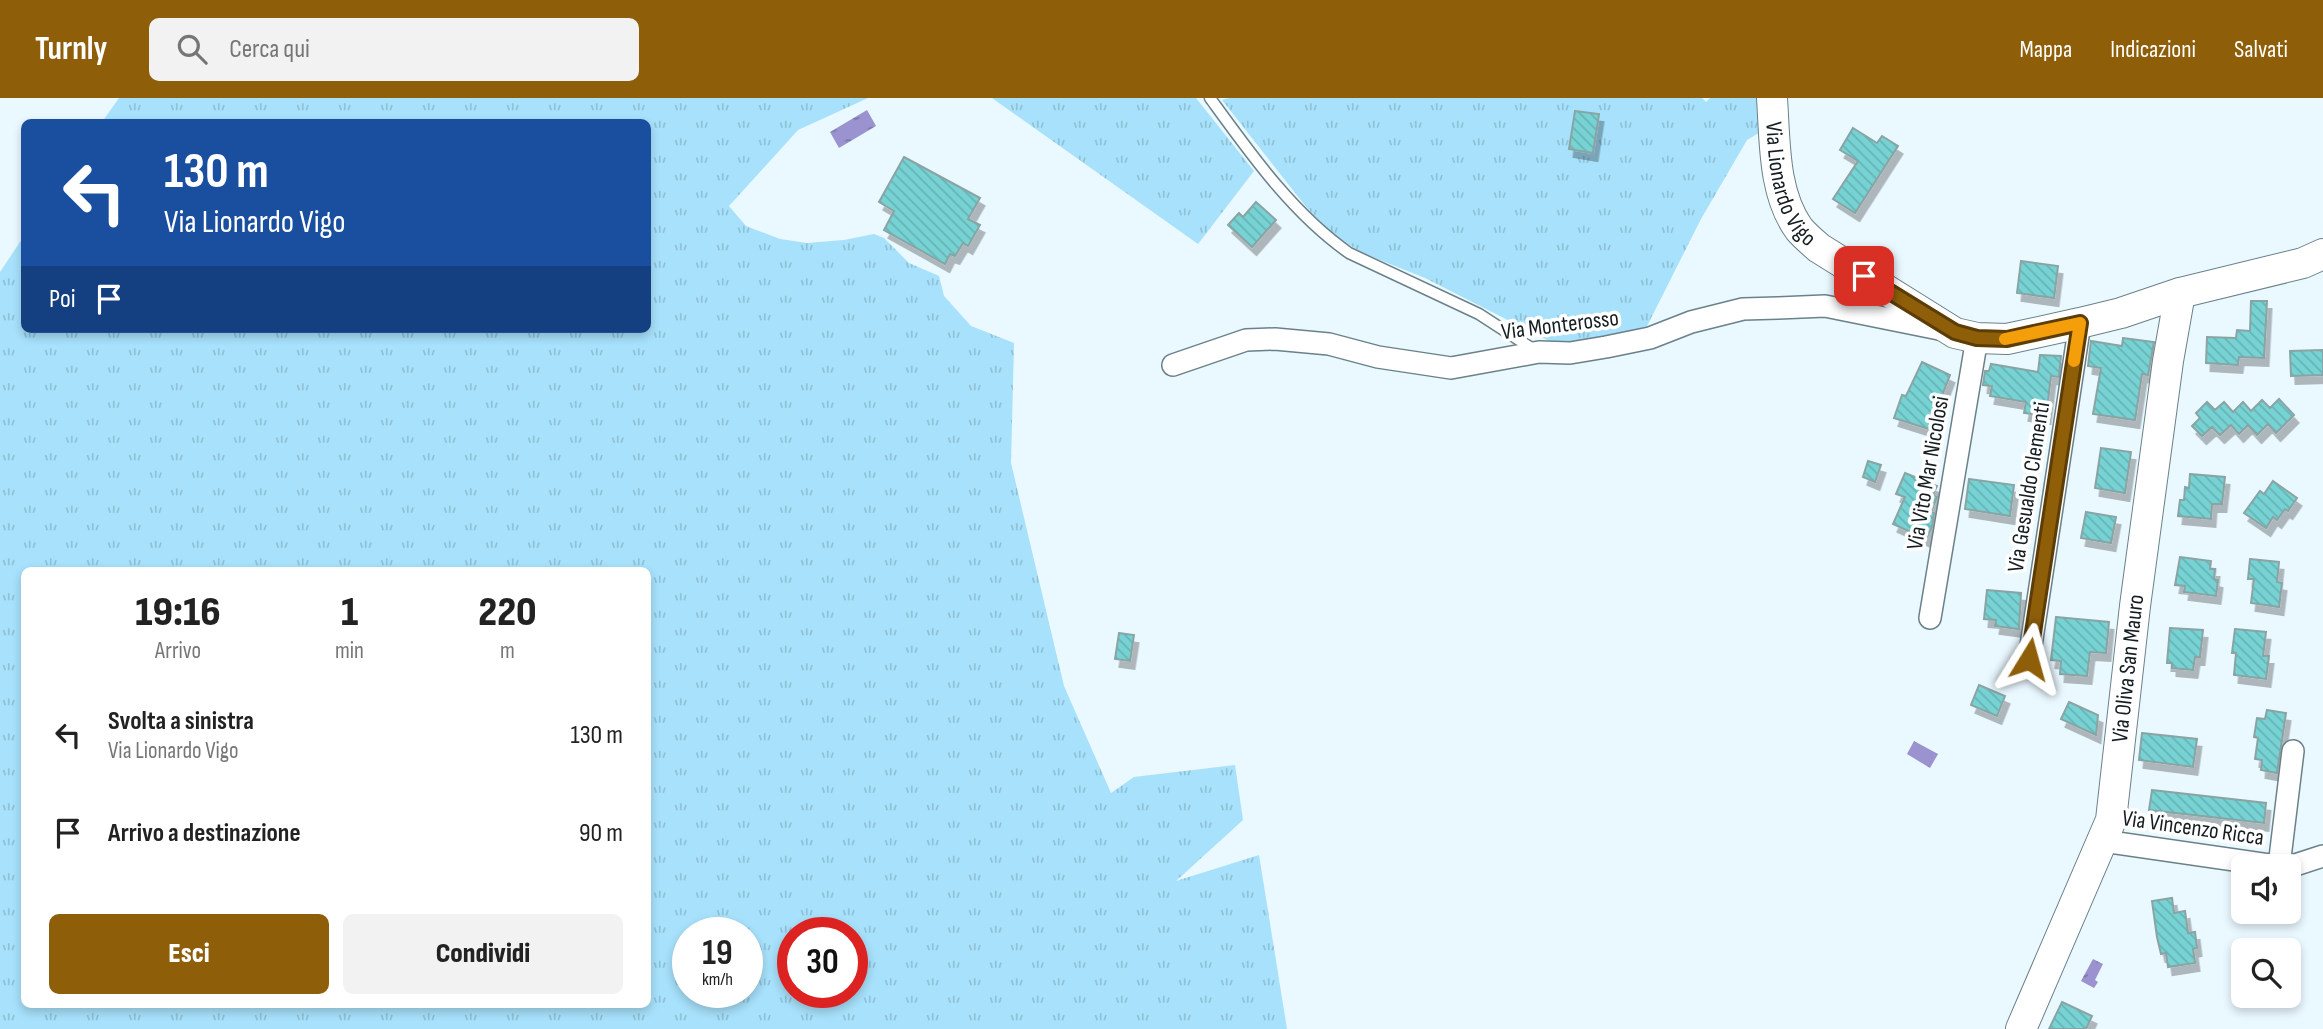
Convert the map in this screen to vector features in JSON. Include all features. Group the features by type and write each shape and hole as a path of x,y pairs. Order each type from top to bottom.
{"street":[{"name":"Via Lionardo Vigo","path":"1772,98 1781,192 1789,213 1801,231 1819,248 1966,335"},
{"path":"1966,335 2007,339 2080,323 2121,313 2180,293 2303,263 2323,254"},
{"name":"Via Oliva San Mauro","path":"2021,1029 2111,820 2135,606 2168,361 2180,293"},
{"name":"Via Monterosso","path":"1173,365 1245,340 1275,339 1329,344 1378,357 1451,368 1539,352 1570,353 1606,347 1650,338 1691,322 1743,309 1825,306 1966,335"},
{"name":"Via Gesualdo Clementi","path":"2029,659 2080,323"},
{"name":"Via Vito Mar Nicolosi","path":"1930,618 1966,335"},
{"path":"2280,854 2293,751"},
{"name":"Via Vincenzo Ricca","path":"2103,841 2231,859"},
{"name":"Via Vincenzo Ricca","path":"2301,863 2323,856"}],"lane":[{"path":"1210,98 1278,186 1331,240 1349,253 1479,314 1539,352"}],"green space":[{"path":"119,98 868,98 798,130 729,206 746,226 780,239 807,243 874,234 884,238 909,263 939,276 944,296 971,326 1014,343 1011,463 1064,686 1111,793 1134,777 1235,765 1243,820 1176,881 1259,855 1287,1029 0,1029 0,272 21,240 21,333 651,333 651,119 104,119"},
{"path":"992,98 1196,98 1254,171 1198,244"},
{"path":"1702,98 1706,102 1710,98 1760,98 1762,131 1747,140 1701,219 1644,332 1568,344 1551,342 1425,278 1365,254 1334,236 1307,208 1222,100"}],"water":[{"path":"867,110 876,126 839,148 830,132"},
{"path":"1914,741 1938,754 1930,768 1907,754"},
{"path":"2093,959 2103,964 2094,988 2081,981"}],"building":[{"path":"1575,111 1599,114 1593,153 1569,149"},
{"path":"1853,128 1877,143 1882,136 1898,146 1855,213 1833,199 1858,161 1840,150"},
{"path":"904,157 980,198 968,219 980,225 968,246 963,243 955,256 950,254 945,264 884,230 894,211 879,202"},
{"path":"1256,202 1276,220 1252,247 1228,225 1239,213 1243,217"},
{"path":"2021,261 2058,266 2054,298 2017,293"},
{"path":"2251,301 2267,301 2264,358 2239,357 2238,365 2206,363 2207,337 2236,338 2237,330 2250,331"},
{"path":"2123,338 2154,342 2148,375 2142,374 2135,420 2093,414 2101,368 2088,366 2091,341 2122,346"},
{"path":"2323,350 2323,375 2291,376 2290,351"},
{"path":"2040,355 2061,356 2059,377 2051,376 2046,416 2024,413 2026,402 1990,396 1992,386 1983,385 1985,371 1989,371 1991,364 2038,372"},
{"path":"1922,362 1950,375 1929,429 1894,418 1902,395 1906,396"},
{"path":"2279,399 2294,415 2276,433 2268,424 2257,435 2248,425 2239,434 2231,425 2220,435 2212,427 2202,436 2192,426 2200,418 2196,413 2207,402 2215,410 2224,402 2233,412 2243,402 2251,411 2262,400 2270,408"},
{"path":"2101,448 2131,452 2125,493 2095,488"},
{"path":"1868,461 1881,465 1875,482 1863,477"},
{"path":"1905,473 1937,486 1933,495 1937,497 1931,512 1934,513 1932,527 1926,539 1893,524 1905,497 1896,494"},
{"path":"2190,474 2225,477 2222,504 2212,504 2211,519 2178,516 2185,487 2189,488"},
{"path":"1969,479 2014,485 2010,516 1965,509"},
{"path":"2273,481 2297,498 2288,511 2285,509 2277,520 2273,517 2266,528 2244,513 2260,491 2264,494"},
{"path":"2086,512 2116,517 2111,543 2081,538"},
{"path":"2180,557 2211,561 2210,569 2215,569 2214,579 2218,580 2216,596 2184,592 2185,586 2175,585"},
{"path":"2250,559 2279,562 2277,582 2282,583 2279,607 2251,603 2254,579 2248,579"},
{"path":"1987,590 2021,593 2019,629 1995,626 1996,620 1984,619"},
{"path":"2056,617 2109,622 2106,653 2090,652 2087,676 2060,674 2061,661 2051,660"},
{"path":"2170,628 2203,630 2200,657 2195,657 2193,670 2172,668 2172,663 2167,663"},
{"path":"2235,629 2266,632 2263,656 2269,656 2266,679 2234,675 2236,653 2232,653"},
{"path":"1119,633 1134,635 1130,661 1115,659"},
{"path":"1979,685 2005,696 1997,716 1971,705"},
{"path":"2069,702 2098,715 2096,735 2061,719"},
{"path":"2267,710 2286,713 2277,773 2261,770 2262,760 2255,759 2257,718 2265,719"},
{"path":"2142,733 2197,739 2193,767 2139,760"},
{"path":"2152,790 2266,803 2264,823 2149,810"},
{"path":"2172,898 2174,913 2185,911 2188,933 2195,932 2197,948 2193,949 2195,963 2168,967 2166,953 2161,954 2152,901"},
{"path":"2062,1002 2092,1016 2086,1029 2049,1029"}],"slow traffic":[{"path":"2005,339 2080,323 2074,361"}],"route":[{"path":"1864,276 1955,332 1977,338 2007,339 2080,323 2029,659"}]}
